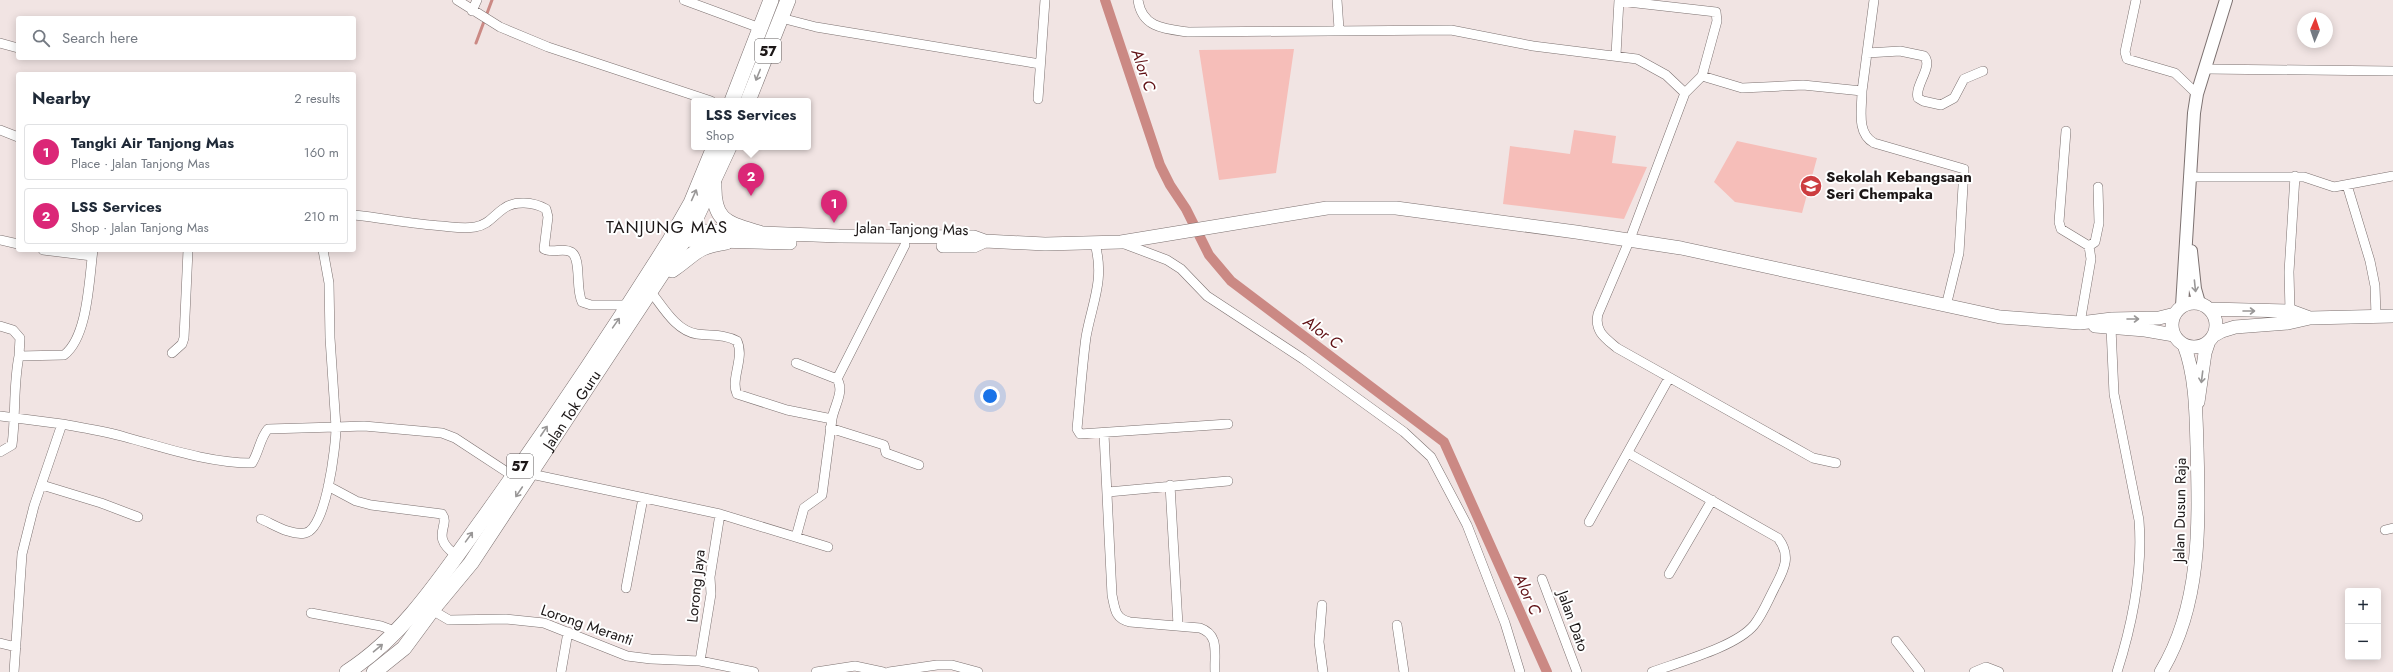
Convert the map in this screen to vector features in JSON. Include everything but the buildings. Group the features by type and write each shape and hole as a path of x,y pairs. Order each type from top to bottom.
{"main road":[{"name":"57","path":"733,98 771,0"},
{"name":"57","path":"749,98 788,0"},
{"name":"Jalan Tok Guru","path":"374,672 404,648 432,610 471,563 664,273 713,150"},
{"name":"Jalan Tok Guru","path":"347,672 397,632 425,599 513,476 628,305 680,235 714,181 728,150"},
{"path":"714,181 714,205 718,214 734,224 759,233"},
{"name":"Jalan Tanjong Mas","path":"680,235 726,242 968,246 985,241 1095,244 1153,238 1327,208 1373,207 1415,210 1630,239 1681,248 1946,306 2014,319 2080,323"},
{"name":"Jalan Tanjong Mas","path":"680,235 759,233 974,237 985,241"},
{"path":"664,273 671,271 692,253 702,247 726,242"},
{"path":"2204,306 2216,319 2211,339"},
{"path":"2080,323 2112,319 2159,318 2178,310 2204,306 2290,311 2310,318"},
{"path":"2174,335 2172,321 2178,310"},
{"path":"2080,323 2111,328 2145,330 2174,335 2184,345 2197,347 2222,331 2235,327 2288,323 2310,318 2393,316"},
{"name":"Jalan Dusun Raja","path":"2196,414 2205,353 2211,339"},
{"name":"Jalan Dusun Raja","path":"2161,672 2178,638 2195,570 2198,508 2196,414 2190,365 2184,345"}],"street":[{"path":"457,0 473,12 500,28 548,47 702,98"},
{"path":"473,12 477,0"},
{"path":"684,0 760,28"},
{"path":"1038,99 1045,0"},
{"path":"1138,0 1140,10 1146,20 1157,27 1203,34 1339,29 1451,30 1533,46 1616,55 1637,59 1653,66 1685,93"},
{"path":"1337,0 1339,29"},
{"path":"1874,0 1862,91 1862,128 1867,140 1964,169 1959,253 1946,306"},
{"path":"2136,0 2125,52 2127,59 2175,73 2197,94"},
{"path":"2178,310 2188,220 2191,132 2197,94 2226,0"},
{"path":"1616,55 1619,1 1716,12 1718,21 1702,76 1685,93 1630,239 1596,322 1601,336 1617,348 1669,378 1813,458 1836,463"},
{"path":"781,18 816,27 1040,64"},
{"path":"0,43 16,47"},
{"path":"1867,53 1900,51 1924,56 1926,64 1917,92 1918,98 1923,101 1941,105 1954,98 1964,79 1983,71"},
{"path":"2205,69 2393,71"},
{"path":"1702,76 1742,88 1803,85 1862,91"},
{"path":"0,130 16,136"},
{"path":"2066,131 2059,222 2061,229 2089,246 2091,259 2080,323"},
{"path":"2189,177 2295,176 2304,177 2334,187 2393,176"},
{"path":"2290,311 2289,272 2295,176"},
{"path":"2347,185 2370,261 2375,286 2376,316"},
{"path":"2089,246 2095,242 2097,234 2098,187"},
{"path":"356,216 414,224 464,228 476,227 488,222 503,208 513,204 539,205 546,209 548,217 544,249 548,251 567,250 573,253 578,260 578,294 582,302 591,305 628,305"},
{"path":"2188,220 2195,289 2204,306"},
{"path":"0,240 16,244"},
{"path":"1121,242 1167,260 1181,269 1207,296 1309,364 1404,432 1431,457 1467,526 1505,623 1520,672"},
{"path":"1095,244 1100,260 1100,274 1086,336 1077,429 1080,434 1104,434 1228,424"},
{"path":"796,537 804,508 809,502 817,500 822,495 830,428 841,390 838,379 905,245"},
{"path":"19,356 64,355 71,350 76,342 86,303 92,253 76,252"},
{"path":"172,353 182,344 184,338 188,252"},
{"path":"261,519 296,533 306,533 313,528 322,509 328,486 336,427 330,338 329,283 324,252"},
{"path":"651,292 673,320 682,327 694,333 728,336 737,341 740,358 735,387 737,394 788,410 832,419"},
{"path":"0,326 12,330 20,338 19,356 15,377 16,417 12,445 5,451 0,452"},
{"path":"2111,328 2114,394 2139,520 2141,540 2137,594 2132,620 2117,672"},
{"path":"796,363 838,379"},
{"path":"1589,522 1669,378"},
{"path":"0,416 62,424 123,436 195,456 242,463 252,463 258,455 264,433 268,429 364,426 442,433 455,438 513,476"},
{"path":"14,672 22,554 34,506 62,424"},
{"path":"830,428 884,444 886,453 919,465"},
{"path":"1104,434 1112,595 1117,616 1122,621 1200,628 1210,631 1214,638 1215,672"},
{"path":"1628,452 1778,538 1784,546 1787,556 1785,569 1755,625 1746,633 1696,656 1652,672"},
{"path":"531,474 720,514 828,546"},
{"path":"1108,492 1170,485 1228,481"},
{"path":"42,485 101,502 138,518"},
{"path":"1170,485 1178,626"},
{"path":"328,486 356,501 370,505 442,514 444,519 441,536 443,542 456,555"},
{"path":"626,588 643,498"},
{"path":"1669,574 1712,500"},
{"name":"Lorong Jaya","path":"700,661 711,594 710,577 720,514"},
{"name":"Jalan Dato","path":"1542,579 1577,672"},
{"path":"1322,605 1319,642 1323,672"},
{"name":"Lorong Meranti","path":"432,610 450,620 528,620 544,623 627,656 651,659 700,661 734,671 754,672"},
{"path":"311,612 381,626 397,632"},
{"path":"1397,625 1404,672"},
{"path":"561,672 568,632"},
{"path":"1896,641 1920,672"},
{"path":"0,643 16,647"},
{"path":"889,672 937,665 952,666 978,672"},
{"path":"816,672 855,666 883,672"},
{"path":"1974,672 1986,667 1999,672"}],"shaded area":[{"path":"1294,49 1276,173 1219,180 1199,50"},
{"path":"1574,130 1616,136 1612,163 1647,167 1624,219 1503,204 1510,146 1570,154"},
{"path":"1737,141 1817,158 1802,213 1735,202 1714,182"}],"waterway":[{"path":"476,43 492,0"},
{"name":"Alor C","path":"1105,0 1160,165 1170,185 1186,209 1209,255 1231,281 1444,442 1547,672"}],"place":[{"name":"Sekolah Kebangsaan Seri Chempaka","path":"1811,186"},
{"name":"LSS Services","path":"751,196"},
{"name":"Tangki Air Tanjong Mas","path":"834,223"}],"district":[{"name":"TANJUNG MAS","path":"667,227"}]}
